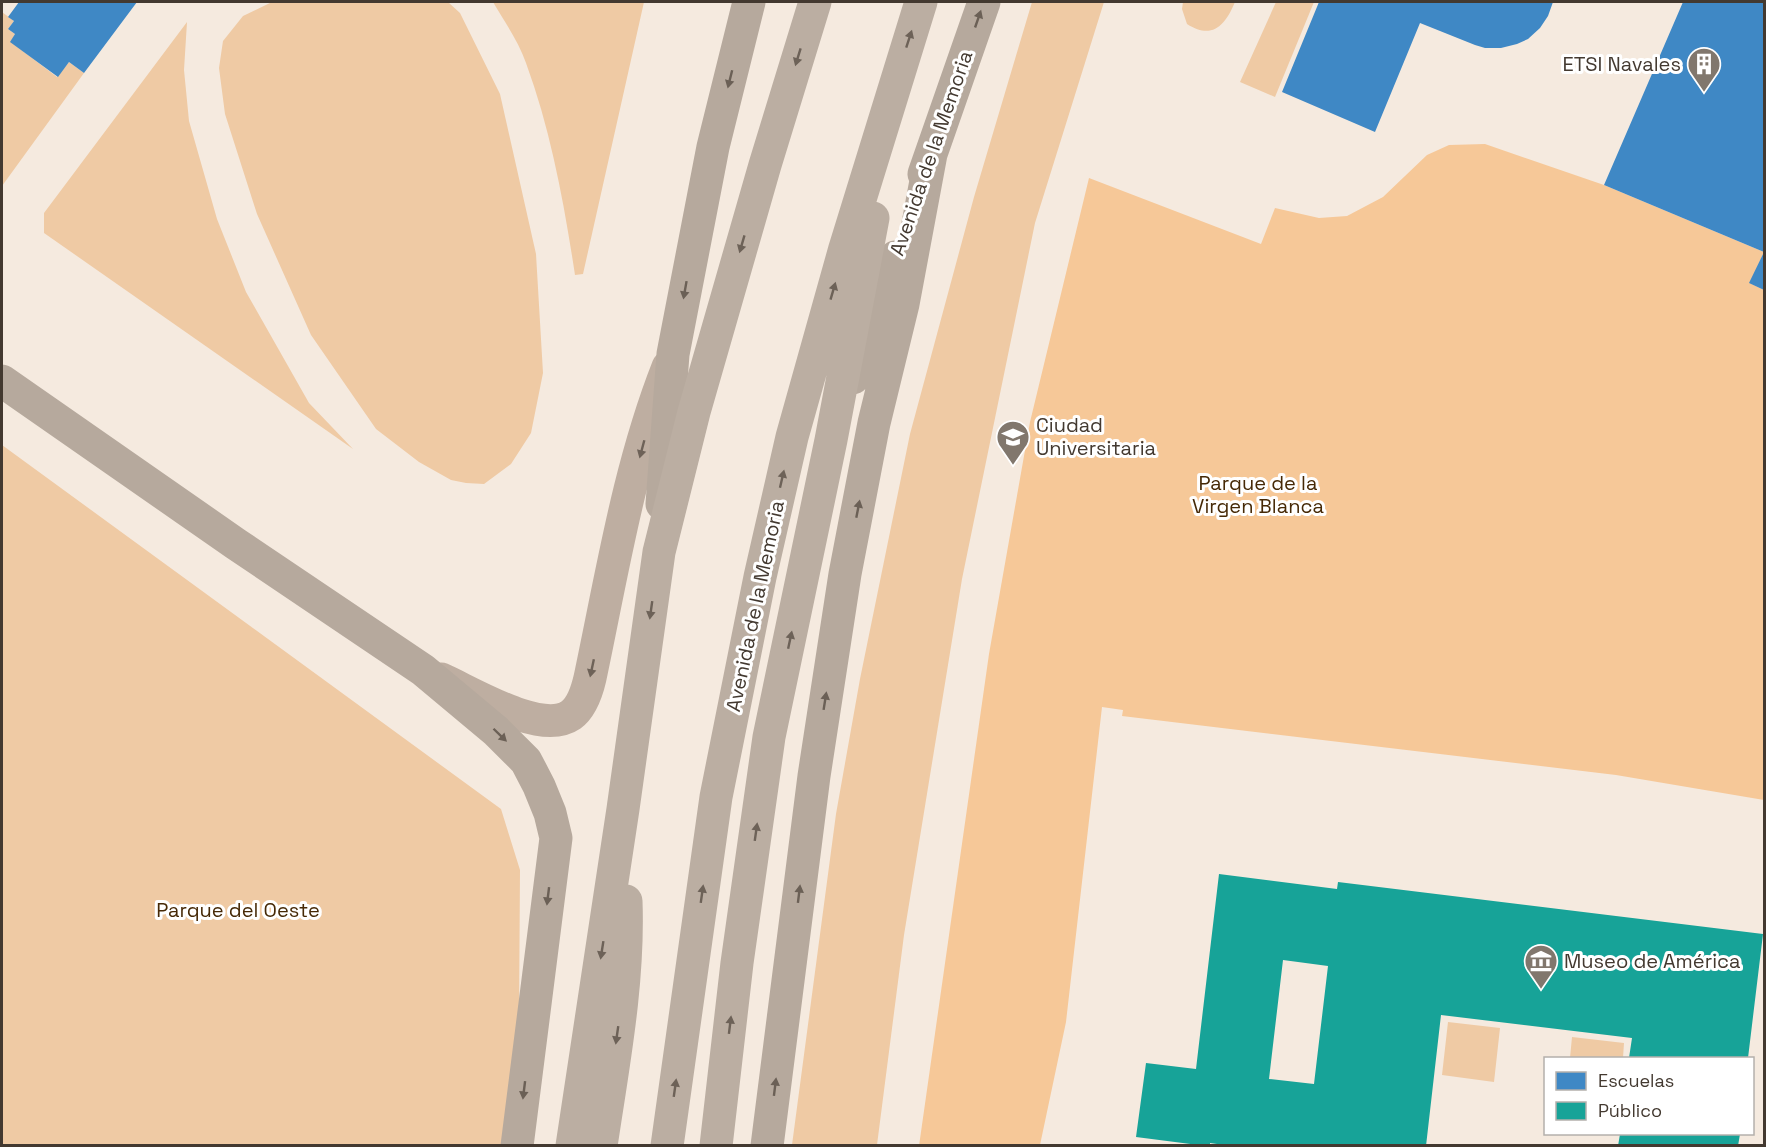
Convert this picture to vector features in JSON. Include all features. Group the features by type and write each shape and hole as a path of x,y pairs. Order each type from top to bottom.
{"highway":[{"path":"572,1146 623,809 658,552 697,400 815,2"},
{"name":"Avenida de la Memoria","path":"667,1146 716,797 759,577 792,436 845,248 921,2"},
{"name":"Avenida de la Memoria","path":"716,1146 737,963 769,737 831,440 868,247 897,77"},
{"path":"601,1146 621,1008 627,931 623,809"}],"main road":[{"path":"658,552 673,354 713,147 749,2"},
{"name":"Avenida de la Memoria","path":"831,440 984,2"},
{"path":"767,1146 814,776 845,574 874,423 903,304 931,154"},
{"path":"2,381 236,544 423,670 496,731 526,761 550,813 556,838 517,1146"}],"street":[{"path":"423,670 532,719 549,721 564,719 573,714 587,690 626,508 654,402 673,354"}],"green space":[{"path":"272,2 448,2 460,13 500,94 536,254 543,373 531,433 511,464 484,484 451,480 419,462 376,429 311,335 257,214 225,114 219,68 223,41 243,16"},
{"path":"493,2 644,2 583,274 575,275 556,168 535,89 519,47"},
{"path":"1032,2 1104,2 1035,223 962,579 904,935 877,1145 792,1145 836,814 860,679 910,434 974,197"},
{"path":"1183,2 1235,2 1222,24 1217,28 1204,31 1187,24 1182,9"},
{"path":"1276,2 1314,2 1275,97 1240,82"},
{"path":"2,12 14,21 8,29 15,34 11,42 57,77 69,62 84,73 2,186"},
{"path":"187,22 184,70 189,121 217,219 246,292 309,403 353,449 44,233 44,213"},
{"name":"Parque de la Virgen Blanca","path":"1485,144 1604,185 1764,252 1750,283 1764,290 1764,800 1616,775 1122,716 1123,710 1102,707 1066,1022 1040,1145 919,1146 989,654 1030,422 1089,178 1261,244 1275,208 1319,218 1347,216 1383,197 1427,155 1449,145"},
{"name":"Parque del Oeste","path":"2,445 501,809 520,870 519,1020 503,1145 2,1145"},
{"path":"1448,1022 1500,1028 1494,1082 1442,1075"},
{"path":"1572,1037 1624,1043 1623,1057 1570,1057"}],"building: Escuelas":[{"path":"19,2 137,2 84,73 69,62 58,77 10,42 15,34 8,29 14,21 8,17"},
{"name":"ETSI Navales","path":"1319,2 1553,2 1540,28 1528,39 1501,48 1485,48 1475,45 1420,23 1375,132 1282,92"},
{"name":"ETSI Navales","path":"1683,2 1764,2 1764,252 1604,185"},
{"path":"1764,252 1764,290 1749,283"}],"building: Público":[{"name":"Museo de América","path":"1219,874 1337,889 1338,882 1763,934 1748,1057 1629,1057 1632,1038 1441,1015 1426,1146 1231,1146 1210,1143 1210,1146 1206,1146 1136,1137 1146,1063 1196,1069","holes":["1283,960 1328,966 1314,1084 1269,1079"]},
{"path":"1620,1135 1740,1135 1738,1146 1618,1146"}],"place":[{"name":"ETSI Navales","path":"1704,93"},
{"name":"Ciudad Universitaria","path":"1013,466"},
{"name":"Museo de América","path":"1541,990"}]}
